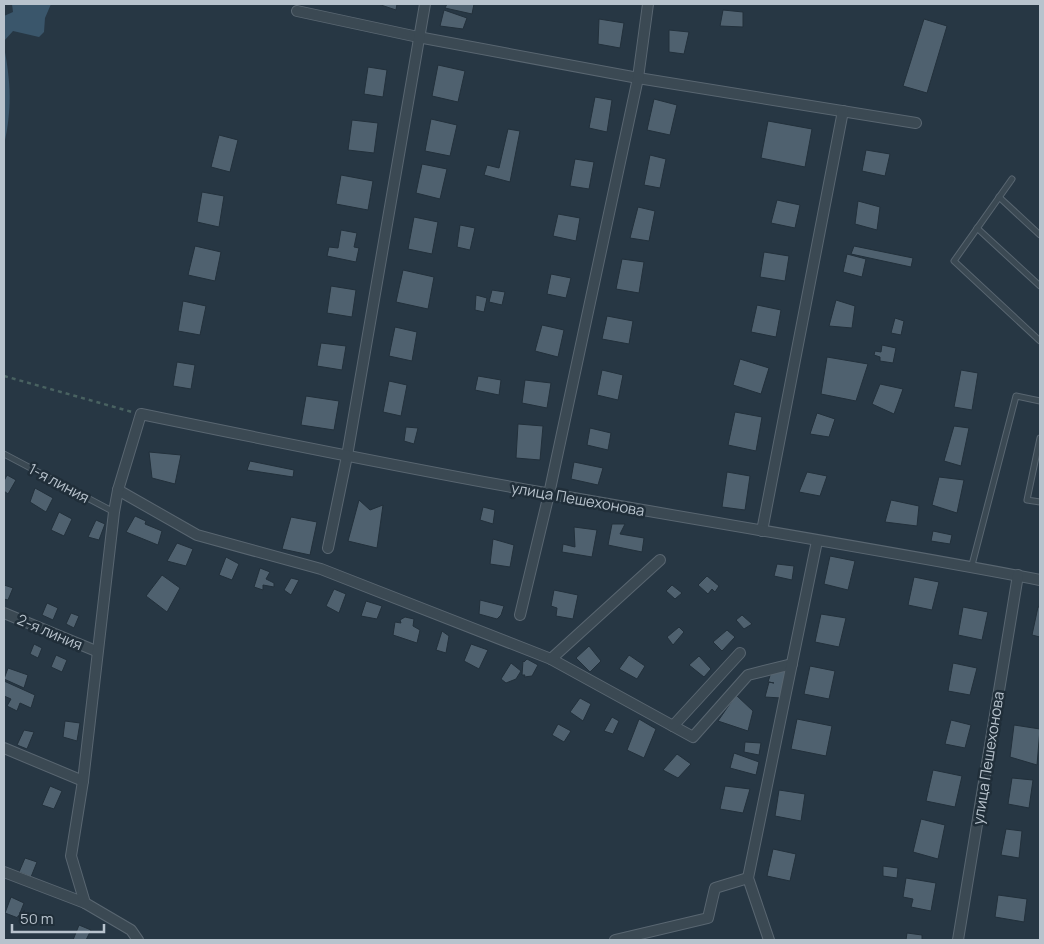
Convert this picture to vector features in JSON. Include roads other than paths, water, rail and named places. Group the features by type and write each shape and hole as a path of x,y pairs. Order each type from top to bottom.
{"street":[{"path":"328,548 347,456 425,4"},
{"path":"520,615 549,494 638,78 648,4"},
{"path":"298,11 418,37 638,78 916,123"},
{"path":"762,531 843,111"},
{"name":"улица Пешехонова","path":"118,490 141,414 347,456 549,494 816,541 972,565 1040,580"},
{"path":"85,903 70,856 83,781 96,651 118,490 197,535 322,569 551,659 693,737 748,675 792,664"},
{"path":"769,940 748,878 816,541"},
{"path":"551,659 660,560"},
{"name":"улица Пешехонова","path":"958,940 1018,575"},
{"name":"2-я линия","path":"4,613 96,651"},
{"path":"673,726 740,653"},
{"path":"4,748 83,781"},
{"path":"4,872 85,903 131,930 138,940"},
{"path":"615,940 708,918 715,888 748,878"}],"lane":[{"path":"1012,179 954,262 1040,340"},
{"path":"999,197 1040,235"},
{"path":"977,228 1040,286"},
{"path":"972,565 1016,396 1040,401"},
{"path":"1040,438 1038,456 1027,500 1040,502"},
{"name":"1-я линия","path":"4,454 114,512"}],"water":[{"path":"12,4 51,4 45,18 44,32 39,37 13,31 4,41 4,16 13,12"},
{"path":"4,47 10,96 4,145"}]}
